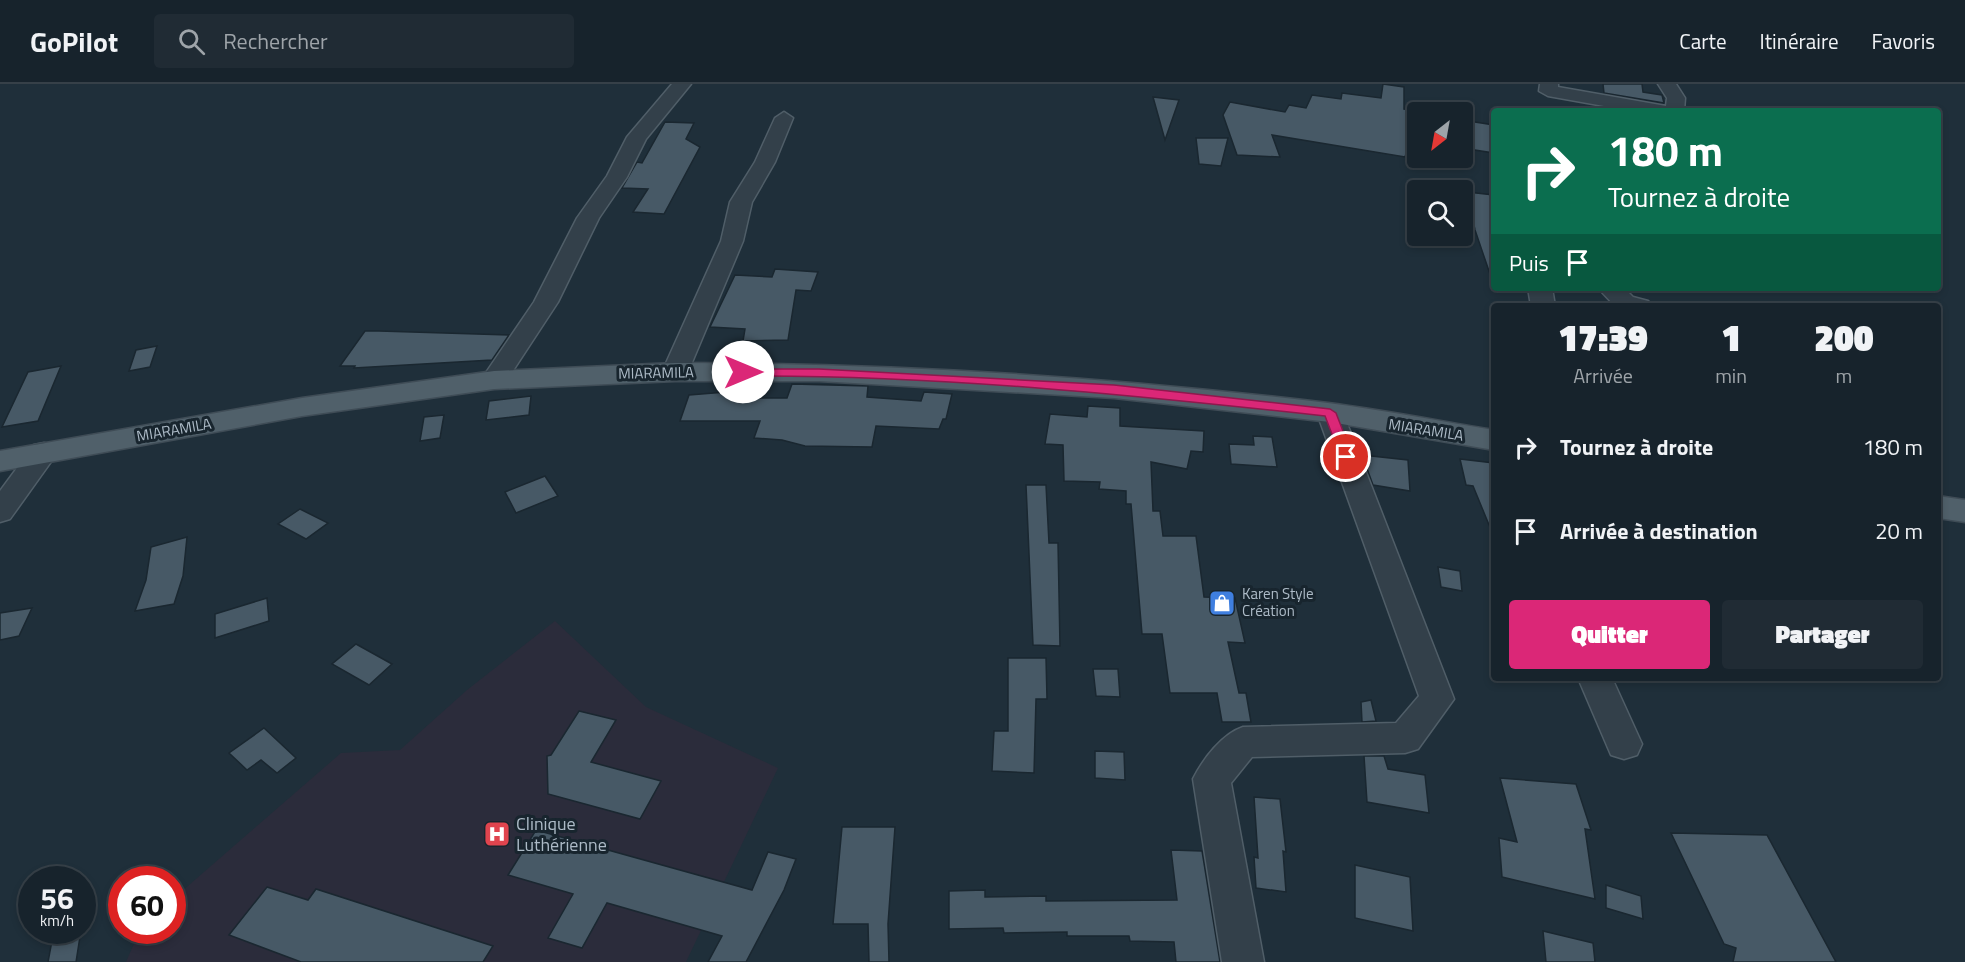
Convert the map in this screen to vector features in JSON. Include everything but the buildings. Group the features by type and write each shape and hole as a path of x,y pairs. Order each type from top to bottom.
{"main road":[{"name":"MIARAMILA","path":"0,460 302,407 495,380 675,372 819,372 1114,389 1330,413 1491,440"},
{"path":"1941,507 1965,511"}],"street":[{"path":"495,380 546,302 588,218 617,177 637,136 682,84"},
{"path":"1549,84 1548,91 1647,108"},
{"path":"1667,84 1676,98 1675,108"},
{"path":"675,372 732,241 741,202 765,162 784,118"},
{"path":"1613,291 1629,303"},
{"path":"1243,962 1212,779 1243,742 1405,738 1437,699 1330,413"},
{"path":"0,512 44,452"},
{"path":"1596,681 1624,744"}],"shaded area":[{"name":"Clinique Luthérienne","path":"555,621 646,707 778,768 686,962 126,962 134,944 186,944 186,888 341,753 400,750 467,690"}],"place":[{"name":"Karen Style Création","path":"1222,603"},
{"name":"Clinique Luthérienne","path":"497,834"}],"route":[{"path":"743,372 819,372 1114,389 1330,413 1346,457"}]}
